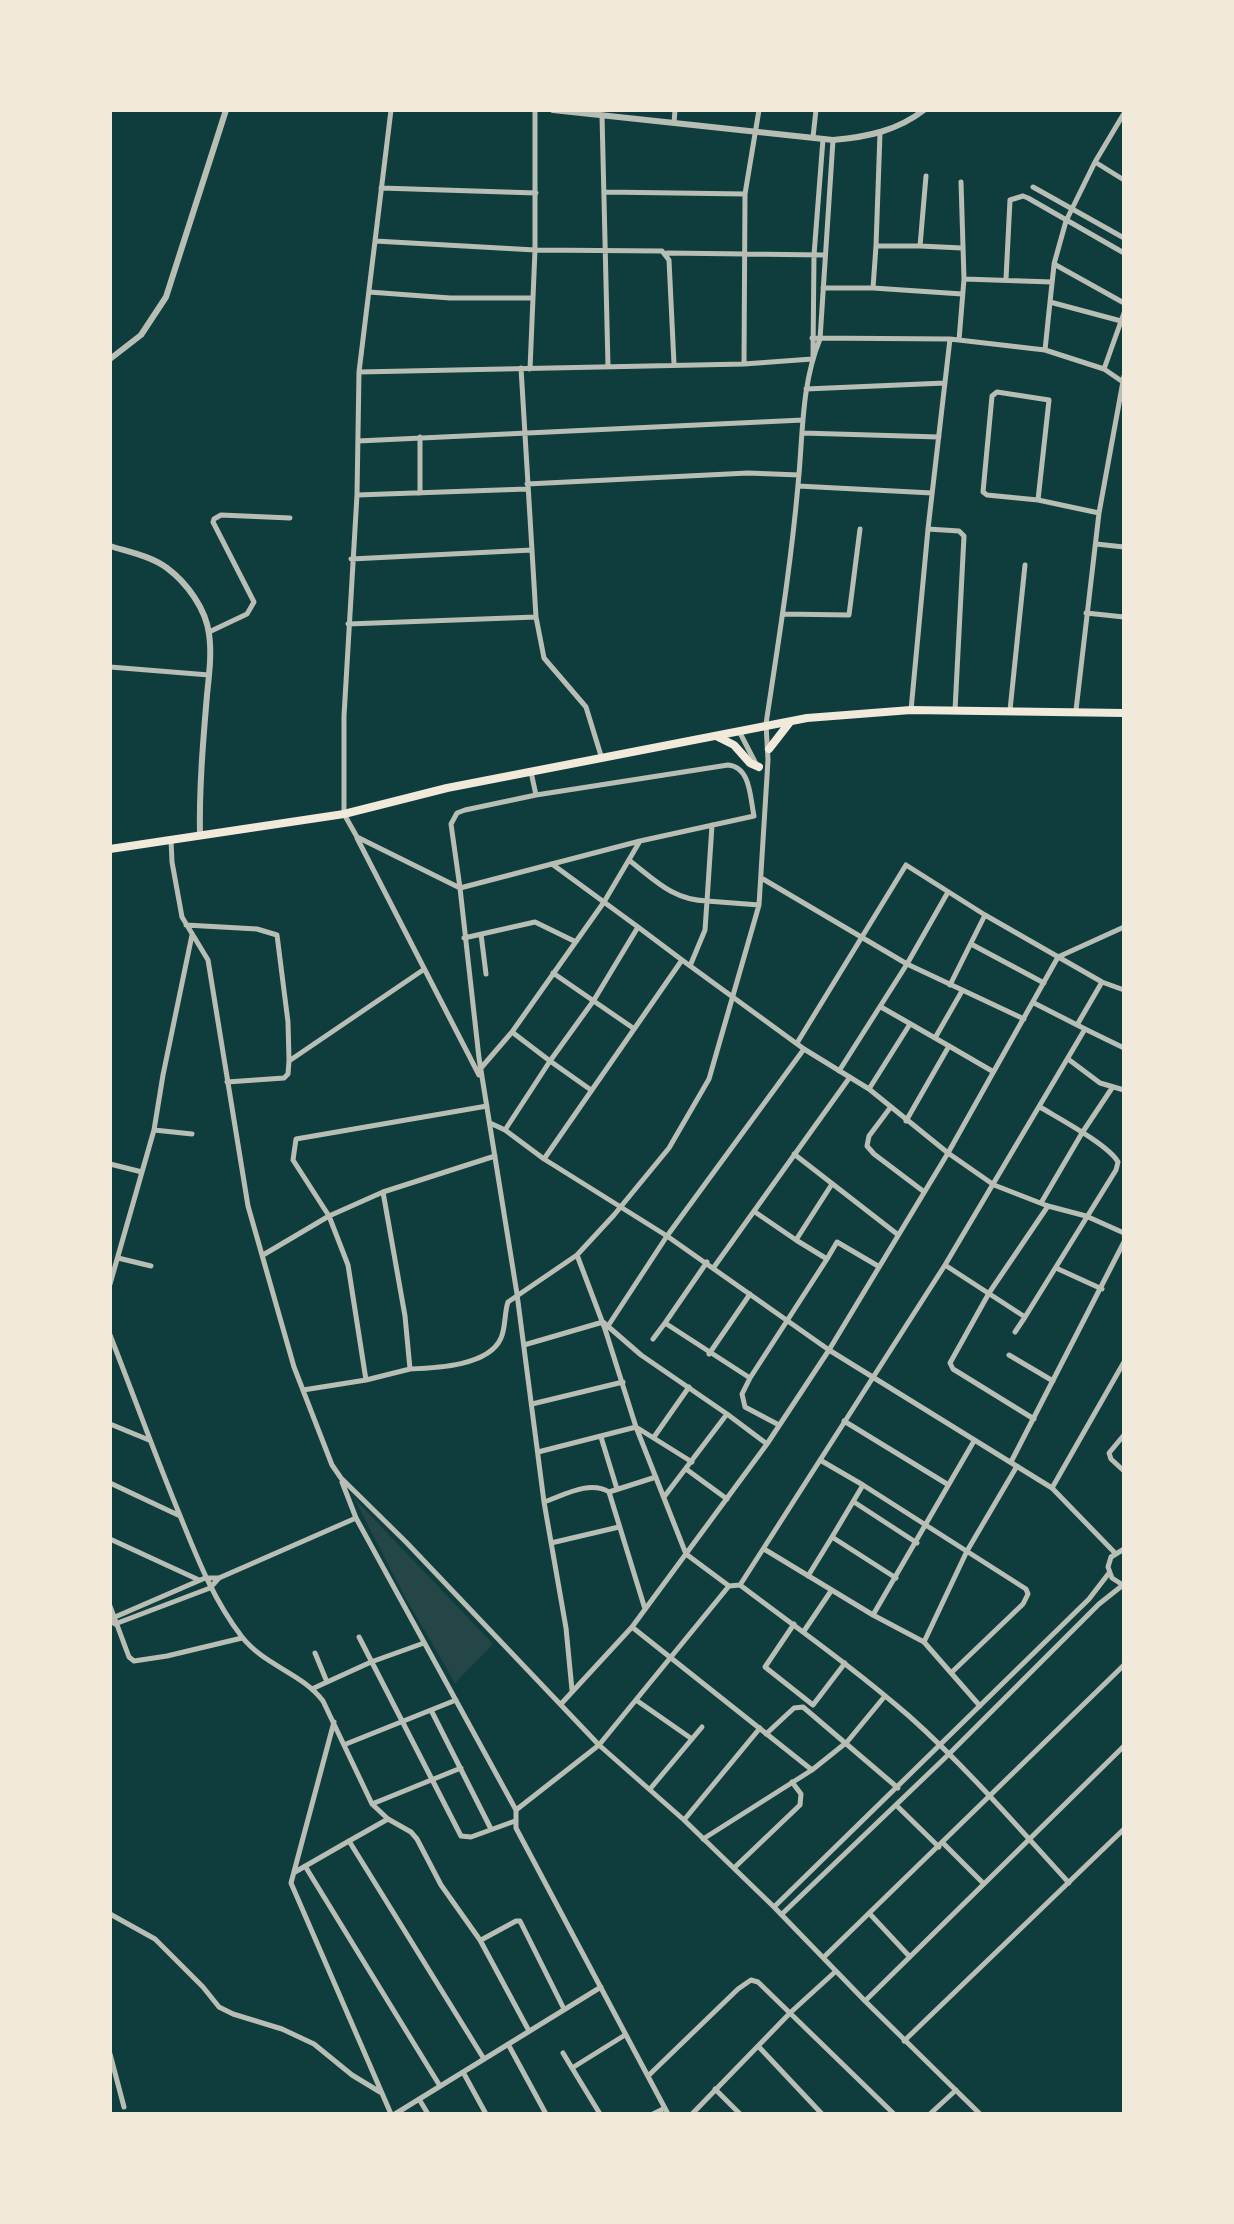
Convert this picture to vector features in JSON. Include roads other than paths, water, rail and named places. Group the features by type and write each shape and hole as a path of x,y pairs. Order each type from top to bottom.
{"main road":[{"path":"110,849 344,814 447,788 766,724 844,713 1076,710 1124,713"},
{"path":"769,749 781,730 794,720"},
{"path":"715,735 734,745 750,763 759,767"}],"street":[{"path":"110,359 141,335 166,297 226,110"},
{"path":"391,110 359,372 357,495 348,624 344,814 483,1081"},
{"path":"530,369 535,250 535,110"},
{"path":"553,110 618,113 674,123 833,140 880,133 902,126 924,110"},
{"path":"674,123 675,110"},
{"path":"744,364 745,194 759,110"},
{"path":"813,137 816,110"},
{"path":"602,114 608,366"},
{"path":"1045,350 1054,264 1066,221 1095,162 1123,115"},
{"path":"873,288 880,133"},
{"path":"813,358 814,255 823,138"},
{"path":"303,1390 410,1369 458,1364 482,1356 496,1347 503,1336 508,1302 577,1255 621,1207 669,1148 709,1079 759,905 763,879 769,749 766,724 783,614 806,389 820,339 833,140"},
{"path":"1095,162 1124,180"},
{"path":"920,246 926,176"},
{"path":"959,340 964,279 961,182"},
{"path":"1033,187 1124,238"},
{"path":"381,188 536,193"},
{"path":"605,192 745,194"},
{"path":"1006,279 1010,200 1023,196 1124,253"},
{"path":"375,241 535,250 824,255"},
{"path":"876,246 963,248"},
{"path":"666,253 669,260 674,364"},
{"path":"1054,264 1124,303"},
{"path":"964,279 1052,282"},
{"path":"823,288 962,294"},
{"path":"369,292 450,298 533,298"},
{"path":"1050,302 1121,321"},
{"path":"1104,369 1124,313"},
{"path":"812,338 950,339 1045,350 1104,369 1123,380 1099,513 1076,710"},
{"path":"911,710 950,339"},
{"path":"359,372 744,364 813,358"},
{"path":"521,368 536,617 544,658 586,707 602,759"},
{"path":"806,389 945,383"},
{"path":"1038,500 1049,400 994,393 983,492 1099,513"},
{"path":"358,441 803,420"},
{"path":"802,433 939,437"},
{"path":"420,437 420,493"},
{"path":"357,495 748,473 799,475"},
{"path":"798,486 932,493"},
{"path":"209,632 247,614 254,602 214,519 221,515 290,518"},
{"path":"783,614 849,615 860,529"},
{"path":"928,529 959,531 964,536 955,710"},
{"path":"1096,544 1124,547"},
{"path":"110,546 147,558 176,576 194,599 209,632 210,675 199,790 200,836"},
{"path":"351,559 532,550"},
{"path":"1010,710 1025,565"},
{"path":"1086,613 1124,617"},
{"path":"348,624 536,617"},
{"path":"110,667 210,675"},
{"path":"739,731 747,750 767,775"},
{"path":"572,1690 566,1628 544,1502 517,1294 481,1069 451,824 457,813 536,795 728,765 737,766 745,772 754,816"},
{"path":"531,772 536,795"},
{"path":"357,837 460,888 640,841 712,824 764,816"},
{"path":"690,966 705,930 712,824"},
{"path":"171,840 172,862 185,925 208,960 248,1206 294,1367 324,1447 341,1478 356,1518 516,1810 515,1821 667,2111 653,2114"},
{"path":"481,1069 512,1032 604,902 640,841"},
{"path":"630,861 674,895 692,901 759,905"},
{"path":"552,864 804,1049 869,1089 906,1121 994,1185 1048,1206 1086,1216 1124,1233"},
{"path":"797,1043 906,865 1058,957 1102,982 1124,990"},
{"path":"763,879 907,964 1024,1019"},
{"path":"839,1071 881,1007 948,892"},
{"path":"950,985 985,915"},
{"path":"464,938 535,922 574,941"},
{"path":"185,925 257,929 277,935 288,1022 288,1074 284,1078 227,1082"},
{"path":"505,1130 594,1000 638,927"},
{"path":"561,1704 632,1627 767,1444 829,1350 948,1153 1058,957 1124,927"},
{"path":"110,1284 154,1130 192,934"},
{"path":"481,934 486,974"},
{"path":"971,944 1044,983"},
{"path":"544,1159 682,960"},
{"path":"289,1061 423,970"},
{"path":"553,973 633,1028"},
{"path":"1077,1025 1102,982"},
{"path":"935,1038 962,991"},
{"path":"1034,1003 1124,1048"},
{"path":"881,1007 992,1071"},
{"path":"869,1089 910,1024"},
{"path":"740,1585 945,1265 1085,1029"},
{"path":"512,1032 591,1090"},
{"path":"906,1121 949,1046"},
{"path":"524,1345 605,1324 804,1049"},
{"path":"1068,1059 1093,1078 1112,1088 1124,1090"},
{"path":"714,1267 850,1077"},
{"path":"1041,1203 1112,1088"},
{"path":"366,1380 348,1265 329,1216 293,1160 296,1139 487,1106"},
{"path":"1015,1332 1116,1170 1118,1162 1113,1154 1040,1107"},
{"path":"890,1108 869,1136 869,1149 923,1191"},
{"path":"490,1123 707,1262 829,1350 1052,1488 1115,1553"},
{"path":"154,1130 192,1134"},
{"path":"794,1154 897,1234"},
{"path":"263,1255 329,1216 383,1192 495,1156"},
{"path":"110,1164 142,1172"},
{"path":"796,1240 832,1184"},
{"path":"383,1192 405,1316 410,1369"},
{"path":"1034,1419 950,1365 989,1293 1048,1206"},
{"path":"755,1212 827,1259"},
{"path":"779,1425 745,1407 742,1394 750,1378 837,1242 878,1266"},
{"path":"1011,1462 1124,1242"},
{"path":"577,1255 605,1324 636,1427 686,1554 729,1586 740,1585 885,1696 949,1754 1069,1883"},
{"path":"118,1258 151,1266"},
{"path":"653,1339 707,1262"},
{"path":"945,1265 1025,1317"},
{"path":"1056,1268 1102,1289"},
{"path":"709,1354 750,1294"},
{"path":"665,1323 750,1378"},
{"path":"605,1324 641,1355 767,1444"},
{"path":"110,1335 203,1580 242,1638 272,1665 314,1688 334,1722 372,1804 388,1819 414,1835 441,1885 480,1940 529,2031"},
{"path":"1009,1355 1054,1381"},
{"path":"1052,1488 1124,1362"},
{"path":"532,1404 623,1382"},
{"path":"654,1437 689,1387"},
{"path":"664,1497 727,1414"},
{"path":"844,1421 947,1484"},
{"path":"110,1424 149,1440"},
{"path":"538,1452 636,1427 692,1462"},
{"path":"1124,1435 1109,1453 1124,1471"},
{"path":"601,1437 617,1489"},
{"path":"873,1615 974,1441"},
{"path":"820,1460 1021,1584 1028,1594 1023,1604 952,1672"},
{"path":"924,1642 967,1551 1017,1466"},
{"path":"686,1469 727,1499"},
{"path":"609,1492 656,1477"},
{"path":"341,1478 599,1745 684,1820 782,1914 904,2041 980,2114"},
{"path":"110,1483 180,1516"},
{"path":"808,1576 863,1485"},
{"path":"544,1502 591,1487 602,1487 609,1492 645,1610"},
{"path":"853,1502 917,1543"},
{"path":"112,1621 356,1518"},
{"path":"551,1543 619,1527"},
{"path":"832,1537 896,1578"},
{"path":"110,1539 203,1580"},
{"path":"764,1548 831,1591 924,1642 980,1706"},
{"path":"782,1914 1099,1604 1124,1585 1112,1578 1109,1562 1115,1553 1124,1549"},
{"path":"774,1907 1089,1599 1109,1573"},
{"path":"118,1625 210,1588 219,1578"},
{"path":"516,1810 599,1745 729,1586"},
{"path":"804,1631 831,1591"},
{"path":"110,1606 112,1621 118,1625 129,1657 134,1661 242,1638"},
{"path":"794,1624 765,1667 813,1705"},
{"path":"632,1627 812,1770"},
{"path":"359,1637 461,1836 471,1837 515,1821"},
{"path":"314,1688 371,1662 424,1643"},
{"path":"315,1653 327,1682"},
{"path":"808,1711 845,1663"},
{"path":"824,1957 1124,1665"},
{"path":"703,1839 812,1770 847,1742 885,1696"},
{"path":"345,1744 456,1700"},
{"path":"636,1700 692,1739"},
{"path":"766,1734 794,1708 803,1707 898,1788"},
{"path":"431,1710 491,1829"},
{"path":"334,1722 291,1883 380,2092 393,2114 601,1987"},
{"path":"650,1789 702,1727"},
{"path":"684,1820 760,1728"},
{"path":"865,2001 1124,1746"},
{"path":"372,1804 461,1768"},
{"path":"734,1868 800,1805 801,1794 792,1782"},
{"path":"896,1805 984,1884"},
{"path":"293,1873 388,1819"},
{"path":"904,2041 1124,1829"},
{"path":"349,1841 484,2059"},
{"path":"305,1866 440,2086"},
{"path":"869,1913 910,1957"},
{"path":"110,1914 155,1939 219,2007 314,2044 352,2075 380,2092"},
{"path":"480,1940 520,1921 564,2009"},
{"path":"692,2114 791,2012 836,1971"},
{"path":"648,2076 751,1980 758,1982 791,2012 894,2114"},
{"path":"572,2068 625,2035"},
{"path":"508,2044 546,2114"},
{"path":"759,2047 822,2114"},
{"path":"563,2053 600,2114"},
{"path":"110,2054 124,2107"},
{"path":"463,2072 486,2114"},
{"path":"715,2089 740,2114"},
{"path":"930,2114 956,2090"},
{"path":"419,2099 428,2114"}]}
